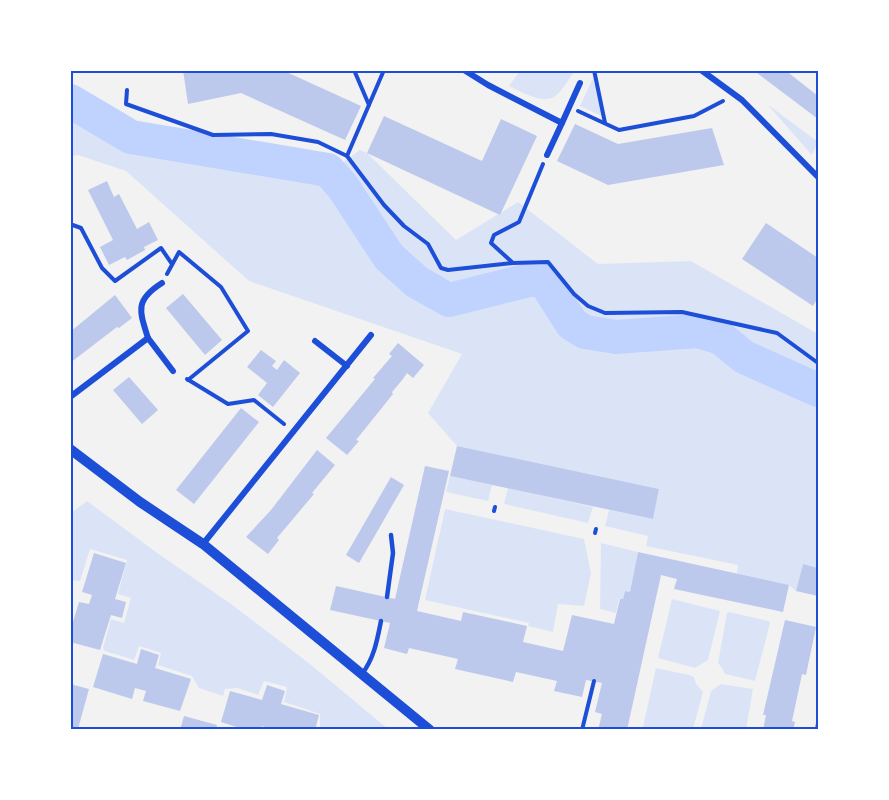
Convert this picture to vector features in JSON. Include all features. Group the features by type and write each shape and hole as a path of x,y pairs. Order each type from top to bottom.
{"street":[{"path":"464,70 562,123"},
{"path":"701,70 735,95 819,177"},
{"path":"547,155 580,82"},
{"path":"162,283 149,291 142,300 140,313 148,338 173,371"},
{"path":"203,544 371,335"},
{"path":"70,397 148,338"},
{"path":"315,341 347,366"},
{"path":"70,449 140,502 203,544 430,729"}],"lane":[{"path":"387,597 393,553 391,535"},
{"path":"362,674 370,664 375,651 381,621"}],"path":[{"path":"354,70 369,105"},
{"path":"347,156 384,70"},
{"path":"594,70 605,124"},
{"path":"127,90 126,104 213,135 270,134 318,142 347,156 384,206 404,226 429,244 441,268 448,270 548,262 574,294 588,306 605,313 682,312 777,333 819,363"},
{"path":"569,107 619,130 694,116 735,95"},
{"path":"513,263 491,243 494,235 519,222 547,155"},
{"path":"70,224 81,228 102,268 116,280 161,248 172,264"},
{"path":"162,283 179,252 221,287 248,331 188,380"},
{"path":"173,371 228,404 254,400 294,432"},
{"path":"582,729 594,681"},
{"path":"817,729 819,723"}],"shaded area":[{"path":"520,71 575,71 553,98 540,99 509,86"},
{"path":"593,78 602,116 580,106"},
{"path":"767,104 818,142 812,155"},
{"path":"71,116 123,146 323,184 334,191 347,213 386,262 408,283 448,305 501,297 536,286 542,290 567,335 581,343 618,348 696,342 718,349 737,366 817,399 818,568 803,564 796,591 789,585 737,574 738,565 646,546 648,536 605,526 609,510 653,519 659,489 457,446 428,413 462,354 249,281 126,171 78,155 71,156"},
{"path":"360,150 367,153 456,240 518,202 598,264 691,261 818,334 818,377 752,348 724,330 699,322 638,324 620,330 597,328 577,316 549,277 538,271 509,275 474,286 456,283 420,268 406,258 382,229 338,166"},
{"path":"450,476 492,485 488,501 446,492"},
{"path":"508,488 593,507 588,523 504,504"},
{"path":"87,501 231,604 310,664 388,729 320,729 320,714 284,702 287,687 264,681 258,695 237,688 225,689 223,696 199,688 192,676 158,665 161,653 139,646 134,660 105,651 103,648 111,619 124,623 131,598 118,594 127,560 90,549 80,581 71,580 71,513"},
{"path":"445,509 584,539 591,573 584,606 558,604 553,632 528,626 529,623 425,600"},
{"path":"601,543 638,552 630,592 625,591 623,599 619,599 616,613 600,609"},
{"path":"672,599 720,611 708,660 695,668 658,658"},
{"path":"729,612 770,623 755,681 725,674 718,663"},
{"path":"656,668 694,677 696,684 703,692 693,729 646,730 643,727"},
{"path":"721,684 753,689 746,729 701,729 711,691"}],"building":[{"path":"183,70 282,70 361,106 345,140 241,93 188,104"},
{"path":"753,70 785,70 818,96 818,119"},
{"path":"384,116 482,161 501,119 537,136 500,215 367,153"},
{"path":"575,124 618,144 712,128 724,165 608,185 557,161"},
{"path":"107,181 114,197 119,194 137,229 149,222 158,240 127,260 125,257 109,265 100,247 113,240 88,190"},
{"path":"766,223 818,258 818,298 813,306 742,259"},
{"path":"183,294 222,340 205,355 166,308"},
{"path":"115,295 132,318 70,363 70,332"},
{"path":"398,343 424,365 413,378 407,373 347,455 326,438 375,379 373,378 392,356 389,354"},
{"path":"261,350 276,361 272,366 277,370 284,360 300,373 273,407 258,395 267,383 247,367"},
{"path":"129,377 158,410 142,424 113,390"},
{"path":"241,408 259,422 194,504 176,490"},
{"path":"457,446 659,489 653,519 450,476"},
{"path":"317,450 335,465 277,538 279,540 268,554 246,537 271,510"},
{"path":"425,466 449,471 417,611 461,621 463,612 527,626 523,642 563,651 572,615 614,624 620,599 623,599 625,591 630,592 638,552 789,585 783,612 674,589 677,579 661,575 627,730 598,730 602,714 595,712 602,683 586,680 582,697 554,691 557,681 516,672 513,682 455,669 458,659 409,648 407,654 384,648 390,623 330,610 336,586 395,599"},
{"path":"391,477 404,485 359,563 346,555"},
{"path":"94,553 126,563 115,599 126,602 122,618 111,615 100,650 70,642 70,632 79,602 89,604 92,595 82,592"},
{"path":"803,564 818,568 818,596 796,591"},
{"path":"785,620 816,627 806,675 802,674 792,721 795,722 793,730 763,730 766,715 763,715"},
{"path":"141,649 159,655 155,668 191,679 180,711 143,701 146,691 135,688 132,699 93,687 103,654 137,664"},
{"path":"70,684 89,689 78,729 70,727"},
{"path":"267,685 285,691 281,704 319,715 315,730 272,730 262,726 261,730 246,730 221,722 230,691 262,700"},
{"path":"184,716 217,725 216,730 180,730"}],"waterway":[{"path":"70,101 131,137 328,170 343,187 389,257 417,282 449,300 529,280 541,280 547,285 572,324 585,332 616,337 698,331 721,338 744,357 818,390"}]}
